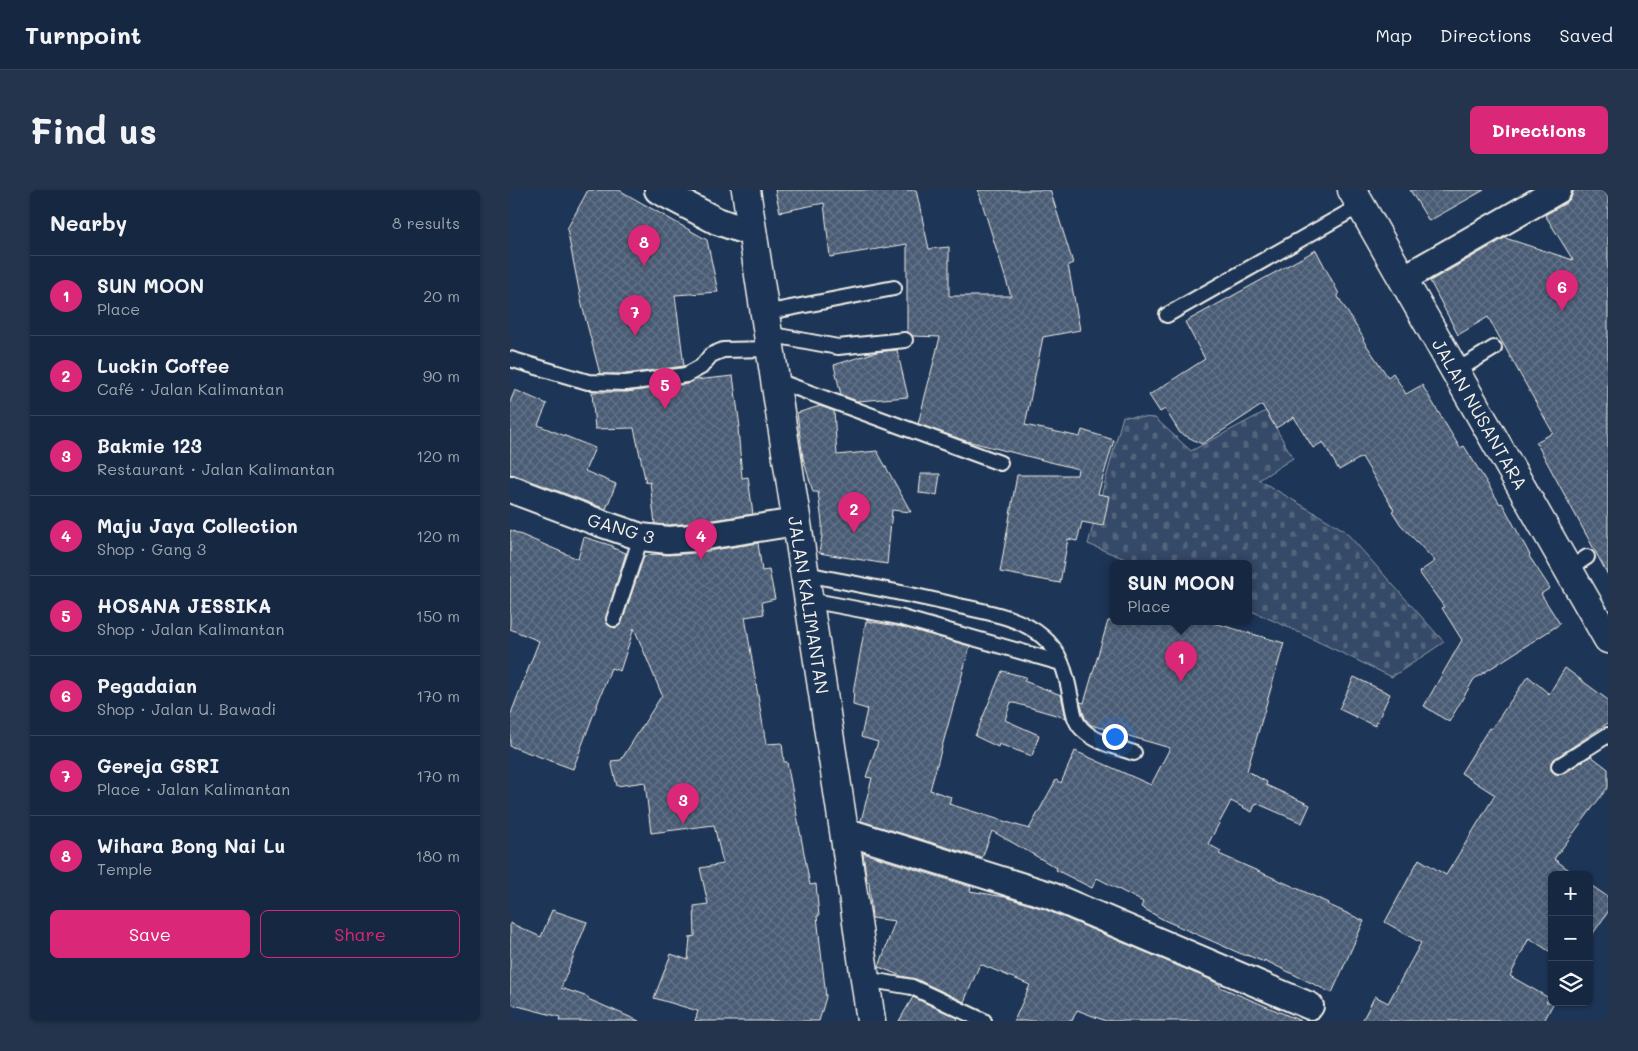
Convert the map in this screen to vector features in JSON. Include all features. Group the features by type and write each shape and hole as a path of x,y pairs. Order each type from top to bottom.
{"main road":[{"name":"JALAN KALIMANTAN","path":"746,190 844,831 871,1021"},
{"name":"JALAN NUSANTARA","path":"1357,198 1456,371 1578,563 1606,630"}],"street":[{"path":"658,190 717,221 752,233"},
{"path":"1403,279 1558,190"},
{"name":"GANG 3","path":"510,489 600,524 641,537 668,540 694,538 796,522"},
{"path":"844,831 1050,895 1310,1006"}],"lane":[{"path":"1166,315 1357,198"},
{"path":"510,359 588,382 626,383 686,375 700,367 711,355 767,332 894,288"},
{"path":"767,332 838,347 905,340"},
{"path":"1456,371 1494,348"},
{"path":"775,380 1000,463"},
{"path":"614,620 641,537"},
{"path":"807,587 927,598 1006,617 1026,625 1053,647 1068,681 1074,718 1082,729 1096,740 1134,753"},
{"path":"807,587 899,617 1061,663"},
{"path":"1559,766 1608,735"},
{"path":"865,979 912,987 984,1021"}],"green space":[{"path":"1266,411 1293,458 1259,480 1344,530 1444,642 1392,677 1252,611 1252,560 1128,560 1088,544 1123,416 1155,418 1191,451"}],"building":[{"path":"588,190 619,190 707,240 718,292 675,295 684,366 626,374 600,374 582,305 567,229"},
{"path":"775,190 916,190 929,249 949,247 949,296 1011,296 978,190 1050,190 1073,263 1068,265 1080,330 1043,337 1025,425 1080,437 1082,430 1114,440 1098,494 1109,496 1103,526 1082,522 1077,541 1068,539 1060,583 1000,572 1017,475 1077,475 1078,469 963,440 918,424 940,337 913,336 907,332 907,244 830,257 824,203 780,212"},
{"path":"1410,190 1484,190 1429,221"},
{"path":"1576,190 1608,190 1608,575 1536,442 1553,433 1488,317 1458,335 1430,281 1505,238 1573,260 1545,215 1566,203"},
{"path":"1316,250 1339,294 1337,295 1363,340 1388,377 1393,373 1406,394 1422,385 1460,448 1464,446 1500,504 1502,503 1529,556 1550,588 1541,594 1560,624 1474,679 1449,722 1424,706 1462,640 1442,608 1444,607 1419,572 1435,561 1401,525 1362,457 1339,470 1323,442 1313,448 1294,417 1276,428 1262,405 1202,444 1180,433 1165,409 1160,412 1149,395 1205,359 1185,322"},
{"path":"897,350 908,397 857,401 841,395 834,365 876,352"},
{"path":"733,376 740,427 738,427 742,478 748,477 753,514 692,523 655,524 650,482 646,483 634,428 595,429 592,392 627,392 687,384 695,380"},
{"path":"515,390 547,404 538,425 595,448 585,471 616,484 606,509 510,474 510,402"},
{"path":"820,406 834,411 837,455 877,451 911,512 892,510 887,564 819,553 822,522 818,492 813,492 803,458 797,413"},
{"path":"921,474 940,474 937,495 919,493"},
{"path":"510,530 578,559 584,537 613,546 613,548 626,553 606,617 607,624 615,628 622,622 644,556 695,553 758,543 762,571 769,570 775,599 762,602 764,614 745,617 766,744 782,743 784,762 787,762 810,885 816,884 819,916 817,916 826,997 819,1021 695,1021 698,1011 654,998 671,954 688,960 690,937 695,936 694,906 708,904 700,868 723,864 714,825 651,833 645,782 617,786 611,761 621,760 662,695 634,628 620,671 611,668 573,769 510,746 510,716 539,641 510,629"},
{"path":"866,621 903,627 970,646 930,790 951,797 949,804 1029,829 1056,780 1061,783 1075,751 1151,785 1170,748 1091,725 1085,718 1080,702 1084,703 1108,621 1110,621 1110,625 1221,625 1284,643 1247,771 1267,782 1266,785 1310,805 1302,823 1256,803 1252,812 1231,801 1208,844 1221,851 1219,854 1301,890 1364,921 1332,993 1264,960 1264,962 1246,956 1164,920 1141,907 1143,902 1097,878 1092,888 1056,870 1057,868 992,831 982,858 861,821 872,778 866,777 878,742 861,737 867,709 853,705 854,687"},
{"path":"1565,668 1608,700 1608,723 1554,759 1551,762 1551,770 1555,774 1563,774 1591,756 1608,769 1608,787 1554,859 1570,871 1548,871 1548,950 1529,938 1510,976 1548,997 1546,1002 1548,1002 1548,1006 1552,1006 1544,1021 1362,1021 1375,996 1388,1003 1421,943 1385,922 1419,859 1446,875 1495,795 1461,773 1489,728 1491,729 1528,676 1549,694"},
{"path":"1002,671 1026,677 1024,681 1061,695 1066,718 1011,702 1005,720 1039,735 1032,756 999,744 998,747 975,736"},
{"path":"1354,677 1390,694 1375,726 1339,709"},
{"path":"863,853 971,887 970,891 1005,897 1044,909 1209,979 1220,985 1220,987 1301,1021 1106,1021 1077,1010 1072,1021 1014,1021 1030,985 980,964 964,1002 916,979 901,976 879,967 895,921 872,918 869,882 867,882"},
{"path":"1593,887 1608,897 1608,912 1593,933"},
{"path":"552,910 587,922 561,988 588,997 588,999 639,1021 559,1021 560,1017 510,1004 510,923 541,937"},
{"path":"913,997 958,1018 957,1021 899,1021"}],"place":[{"name":"Wihara Bong Nai Lu","path":"644,266"},
{"name":"Pegadaian","path":"1562,311"},
{"name":"Gereja GSRI","path":"635,336"},
{"name":"HOSANA JESSIKA","path":"665,409"},
{"name":"Luckin Coffee","path":"854,533"},
{"name":"Maju Jaya Collection","path":"701,560"},
{"name":"SUN MOON","path":"1181,682"},
{"name":"Bakmie 123","path":"683,824"}]}
